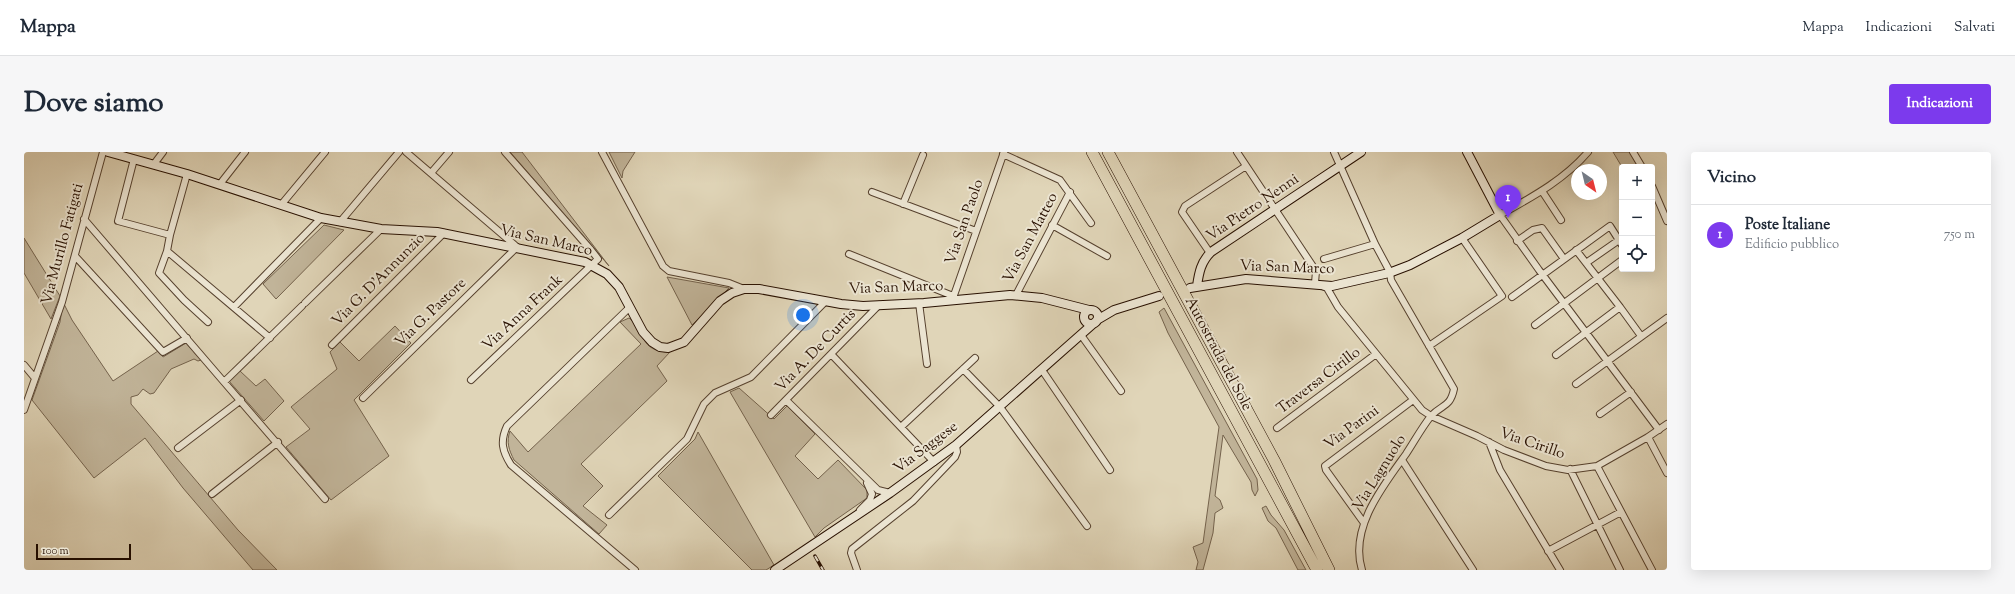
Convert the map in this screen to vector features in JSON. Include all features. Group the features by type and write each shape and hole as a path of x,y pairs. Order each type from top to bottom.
{"highway":[{"name":"Autostrada del Sole","path":"1092,152 1317,570"},
{"name":"Autostrada del Sole","path":"1108,152 1274,460 1329,570"}],"main road":[{"name":"Via San Marco","path":"108,152 220,184 322,218 381,229 444,233 567,257 593,266 607,274 619,287 648,338 660,346 668,348 684,342 720,301 732,293 744,289 758,289 825,302 863,306 918,303 953,298 1016,295 1069,304 1090,317"},
{"name":"Via Pietro Nenni","path":"1193,287 1203,260 1210,253 1361,152"},
{"path":"1468,152 1500,215"},
{"name":"Via San Marco","path":"1193,287 1246,278 1315,281 1332,286 1390,272 1429,256 1500,215"},
{"path":"1090,317 1159,296"},
{"name":"Via Saggese","path":"775,570 890,493 956,445 1082,334 1090,317"}],"street":[{"name":"Via Murillo Fatigati","path":"24,410 62,302 103,152"},
{"path":"154,164 163,152"},
{"path":"220,184 245,152"},
{"path":"281,205 325,152"},
{"path":"340,222 399,152"},
{"path":"406,152 517,247"},
{"path":"431,173 450,152"},
{"path":"505,152 595,254 598,259 593,266"},
{"path":"602,152 664,266 669,271 729,282 744,289"},
{"path":"1237,152 1316,271 1315,281"},
{"path":"1334,152 1375,244 1390,272 1391,280 1454,389 1449,402 1431,416"},
{"name":"Via San Marco","path":"1500,215 1542,191 1572,170 1588,152"},
{"path":"1633,152 1640,164"},
{"path":"1003,153 1060,180 1091,223"},
{"name":"Via San Paolo","path":"953,298 1003,153"},
{"path":"903,204 923,155"},
{"path":"134,159 118,221 170,234"},
{"path":"1210,253 1182,210 1185,206 1246,166"},
{"path":"187,174 160,273 184,300 208,322"},
{"path":"1542,191 1561,220"},
{"path":"872,192 976,231"},
{"name":"Via San Matteo","path":"1016,295 1070,192"},
{"path":"1655,193 1667,221"},
{"path":"1500,215 1542,275 1659,430"},
{"path":"84,218 224,382 278,442 325,499"},
{"path":"234,307 322,218"},
{"path":"1052,225 1107,256"},
{"path":"1512,297 1610,226 1619,241"},
{"path":"1517,241 1534,230 1542,228 1564,258"},
{"path":"224,382 381,229"},
{"name":"Via G. D'Annunzio","path":"332,345 444,233"},
{"path":"1429,346 1502,296 1462,238"},
{"path":"1324,259 1375,244"},
{"path":"1586,263 1619,244"},
{"name":"Via G. Pastore","path":"363,398 517,247"},
{"path":"1576,250 1641,336"},
{"path":"167,251 270,338"},
{"path":"849,254 953,298"},
{"path":"75,256 163,352 187,338"},
{"path":"1535,325 1619,262"},
{"name":"Via Anna Frank","path":"471,380 593,266"},
{"name":"Via Cirillo","path":"1315,281 1327,288 1338,307 1422,410 1431,416 1504,450 1546,466 1570,469 1597,466 1648,438 1667,424"},
{"path":"610,516 687,439 695,419 710,399 729,386 750,377 825,302"},
{"path":"918,303 927,364"},
{"name":"Via A. De Curtis","path":"771,415 879,305"},
{"path":"630,307 507,426 502,437 502,449 511,465 635,570"},
{"path":"1556,355 1620,307"},
{"path":"1576,384 1667,318"},
{"path":"1082,334 1121,391"},
{"path":"831,354 934,462"},
{"name":"Traversa Cirillo","path":"1277,428 1376,354"},
{"path":"901,427 975,358"},
{"path":"24,365 34,378"},
{"path":"963,369 1000,407 1087,526"},
{"path":"1042,370 1110,470"},
{"path":"1600,414 1631,392"},
{"path":"178,448 241,400"},
{"path":"786,400 861,475 878,490 890,493"},
{"name":"Via Parini","path":"1364,523 1326,470 1325,466 1413,400"},
{"name":"Via Lagnuolo","path":"1362,570 1360,542 1364,523 1380,492 1431,416"},
{"path":"1648,438 1667,474"},
{"path":"212,494 278,442"},
{"path":"1489,442 1500,470 1560,570"},
{"path":"857,570 851,553 852,549 913,501 955,457 957,452 956,445"},
{"path":"1402,460 1473,570"},
{"path":"1597,466 1652,570"},
{"path":"1570,469 1620,570"},
{"path":"821,539 870,500 871,490 861,475"},
{"path":"1548,551 1621,512"}],"shaded area":[{"path":"510,152 522,152 609,266 598,253"},
{"path":"609,152 635,152 623,171 622,178"},
{"path":"1613,152 1630,152 1636,164 1620,164"},
{"path":"324,225 344,230 276,299 263,284"},
{"path":"24,238 60,296 51,319 24,273"},
{"path":"667,277 729,288 692,325"},
{"path":"63,302 72,320 113,381 158,351 163,357 186,343 201,360 198,361 194,359 171,369 154,393 150,394 143,389 138,395 131,397 131,404 238,530 277,570 253,570 183,488 145,438 94,478 32,400 60,322"},
{"path":"1164,308 1257,479 1258,490 1255,496 1252,490 1251,482 1223,435 1215,496 1220,500 1223,508 1215,513 1213,533 1203,570 1196,570 1198,562 1193,547 1203,543 1219,427 1168,333 1159,312"},
{"path":"629,318 638,328 647,344 660,351 670,352 657,366 667,381 581,464 603,486 583,506 607,525 599,534 514,460 509,449 508,439 510,431 528,452 641,344 620,322"},
{"path":"395,326 411,343 354,400 389,456 331,500 286,447 310,429 291,407 337,369 330,352 340,342 359,361"},
{"path":"240,371 256,386 265,379 284,401 264,421 229,381"},
{"path":"739,388 774,419 787,406 815,434 795,456 818,479 838,460 867,490 867,498 824,528 815,537 730,392"},
{"path":"698,432 774,565 766,570 752,570 658,476 695,439"},
{"path":"1266,506 1271,515 1284,530 1306,570 1298,570 1276,528 1268,521 1262,508"}],"railway":[{"path":"815,556 823,570"}],"place":[{"name":"Poste Italiane","path":"1508,218"}]}
